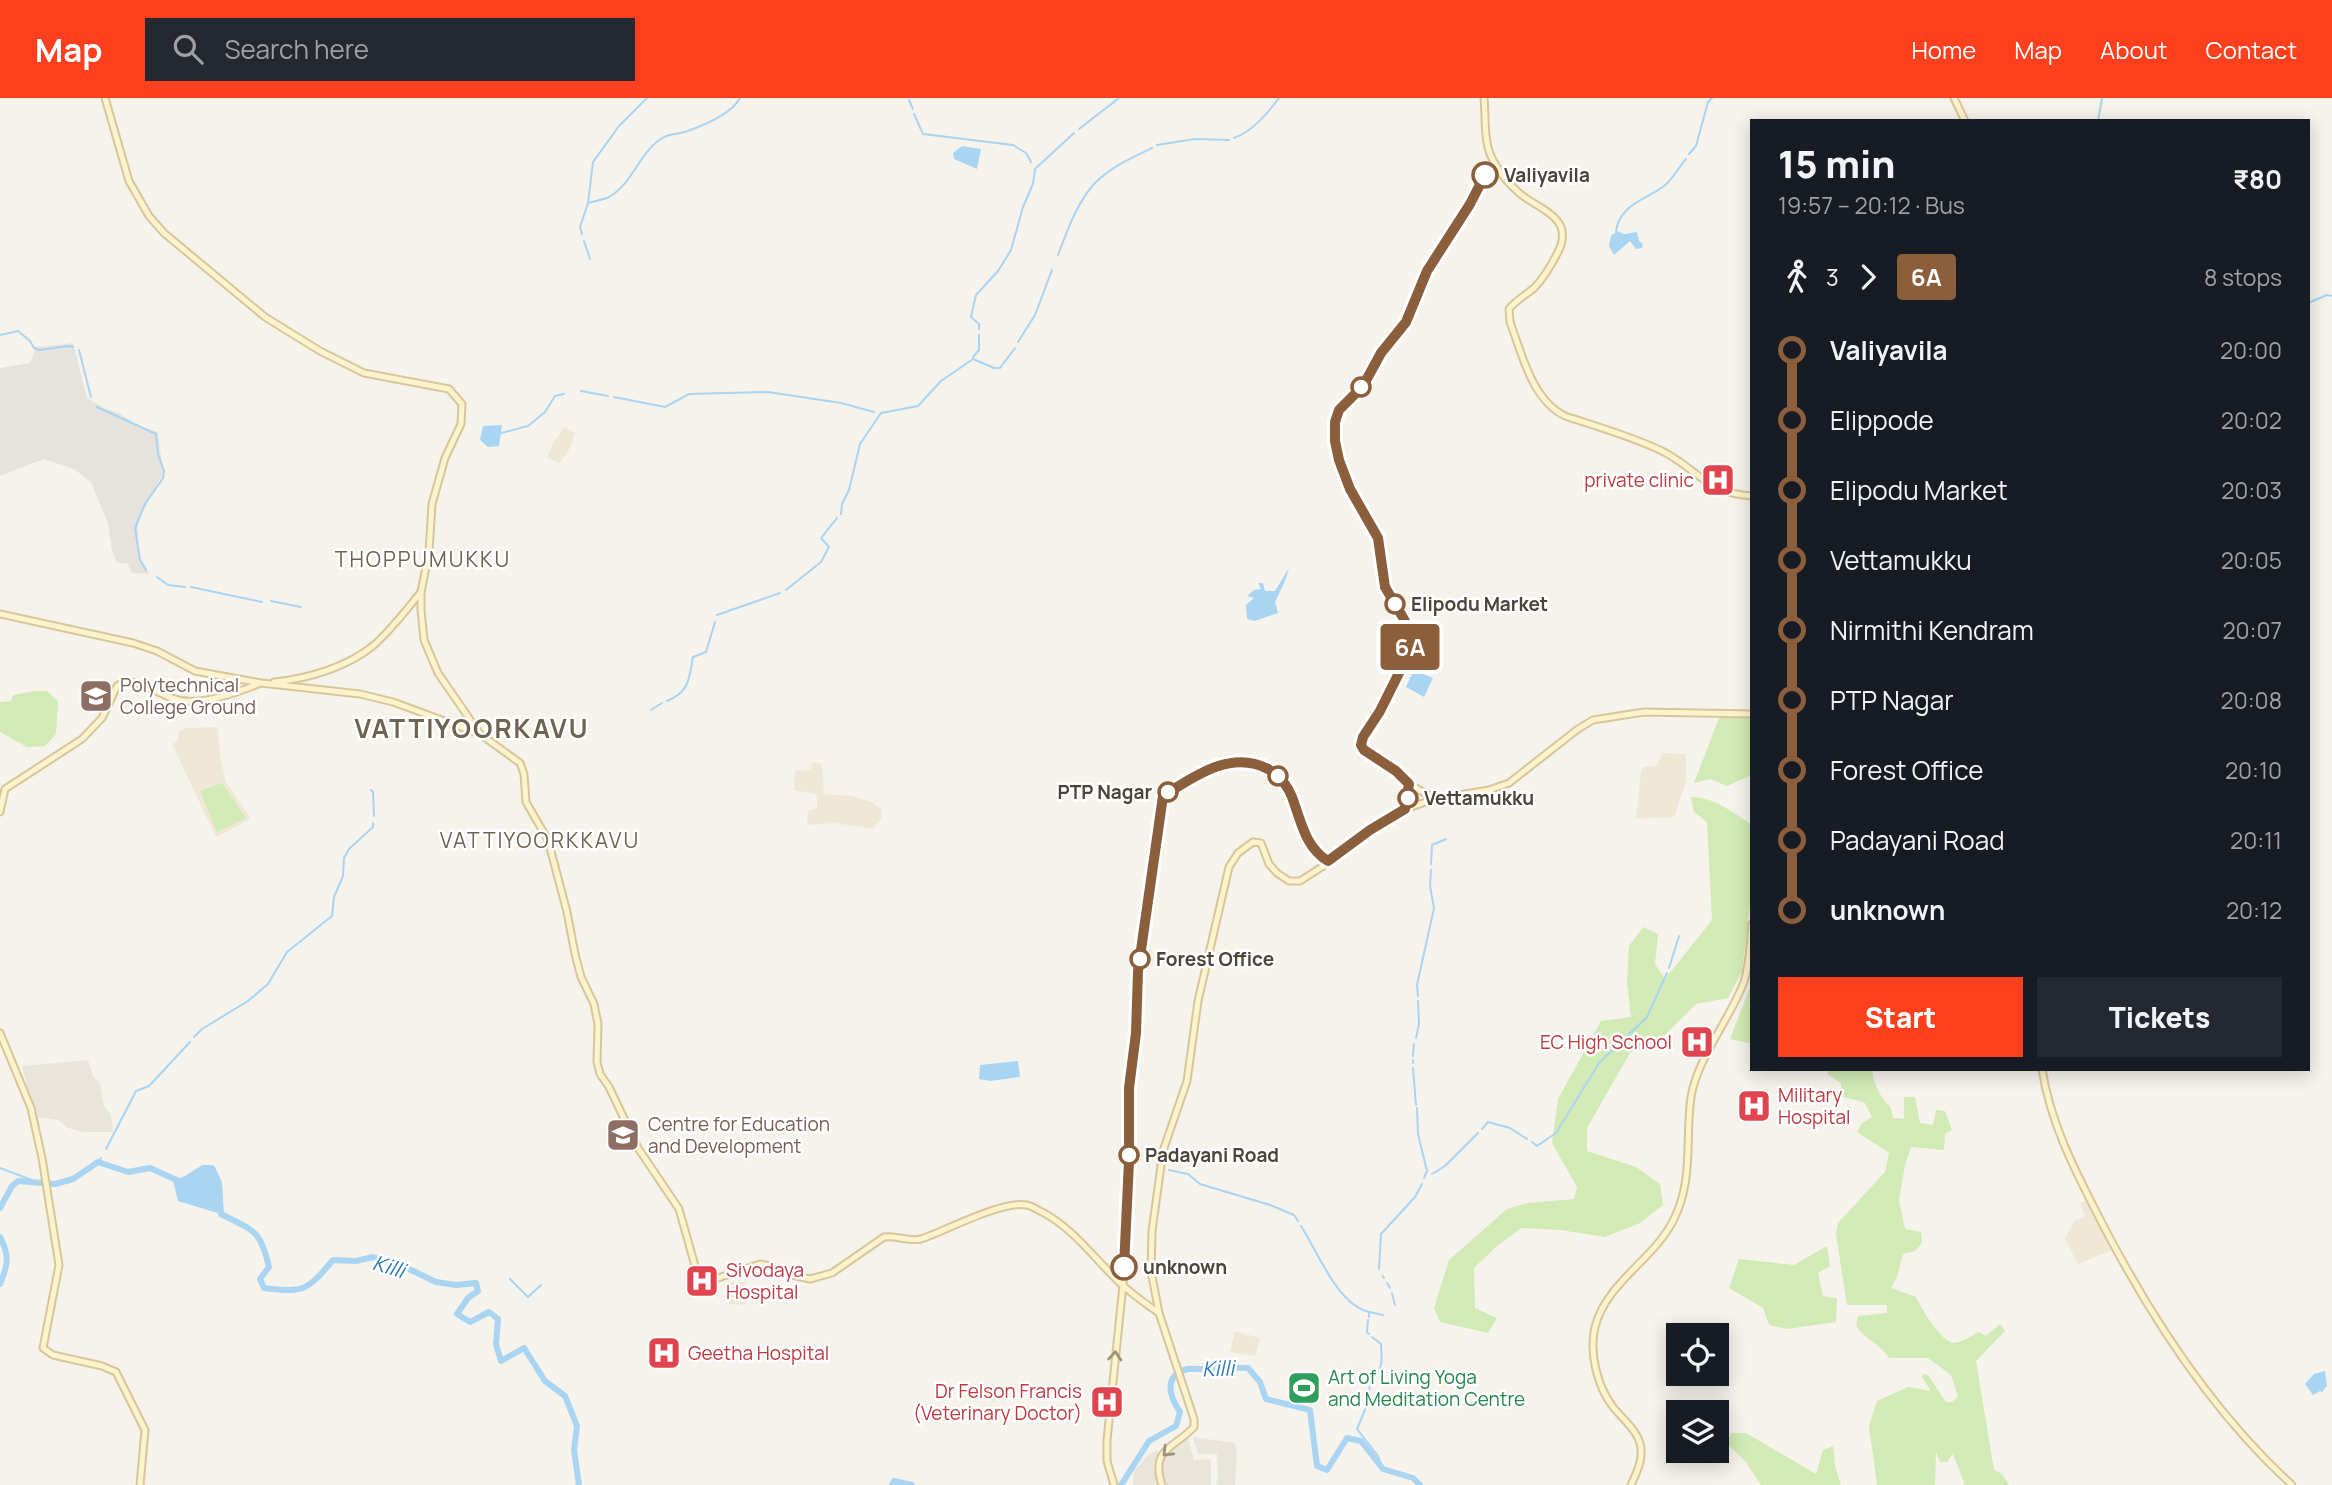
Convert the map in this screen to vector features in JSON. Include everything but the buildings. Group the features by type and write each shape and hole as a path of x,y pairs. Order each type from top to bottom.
{"main road":[{"path":"105,98 128,181 149,216 164,233 265,317 335,360 364,373 441,386 449,389 462,404 463,418 445,458 434,496 429,552 421,592 424,640 438,673 480,734"},
{"path":"1484,98 1487,143 1492,160 1519,194 1550,212 1557,220 1562,233 1559,250 1546,273 1509,309 1510,322 1541,395 1556,411 1565,416 1663,452 1718,490 1750,496"},
{"path":"1954,98 1964,119"},
{"path":"0,812 5,789 82,739 102,718 117,686 123,682 135,682 187,702 234,693 261,683 322,672 364,652 388,631 421,592"},
{"path":"0,614 134,643 158,651 195,671 261,683 360,694 393,702 480,734 520,763 524,774 526,802 548,840 575,954 594,1004 599,1034 597,1062 600,1074 638,1148 679,1209 697,1273 707,1280 760,1264 771,1266 782,1273 810,1279 832,1273 884,1237 892,1235 906,1240 919,1240 958,1223 1012,1206 1028,1205 1057,1220 1123,1285 1158,1313"},
{"path":"1162,1485 1158,1467 1163,1452 1194,1427 1195,1419 1158,1313 1151,1271 1163,1151 1187,1082 1199,1001 1234,858 1243,848 1256,841 1264,848 1269,864 1277,873 1289,881 1300,881 1339,856 1370,830 1405,809 1435,799 1489,790 1509,783 1593,720 1644,712 1750,714"},
{"path":"1405,809 1409,784 1435,799"},
{"path":"1114,1485 1110,1473 1107,1440 1123,1285 1129,1161 1129,1088 1136,1033 1138,971 1163,796"},
{"path":"1632,1483 1642,1452 1637,1432 1612,1406 1604,1393 1593,1348 1594,1330 1605,1302 1654,1250 1667,1232 1680,1205 1686,1183 1691,1095 1701,1065 1728,1018 1744,981 1750,948"},
{"path":"0,1033 30,1108 59,1265 43,1348 53,1355 102,1366 116,1372 145,1430 139,1485"},
{"path":"2042,1071 2058,1133 2116,1251 2144,1300 2218,1404 2261,1457 2292,1485"}],"shaded area":[{"path":"73,343 87,398 121,414 138,426 158,432 163,473 138,521 138,545 149,574 132,573 127,563 117,563 112,551 108,523 91,482 74,469 44,459 0,476 0,368 30,363 36,347"},
{"path":"564,427 575,433 570,448 560,463 547,458"},
{"path":"209,677 250,682 210,694"},
{"path":"218,727 220,756 226,782 251,819 216,837 172,744 178,741 178,733 185,728"},
{"path":"1663,753 1686,754 1686,781 1674,817 1636,819 1641,771 1644,767 1656,766"},
{"path":"812,763 822,763 824,794 852,796 871,802 881,809 882,819 872,829 835,823 807,825 808,811 817,808 817,797 816,794 794,790 795,770 811,771"},
{"name":"EC High School","path":"1691,1027 1712,1040 1705,1053 1693,1052 1681,1045"},
{"path":"88,1060 93,1077 100,1083 104,1106 111,1115 113,1132 83,1132 68,1128 58,1120 35,1117 22,1066"},
{"path":"2088,1200 2114,1249 2078,1264 2065,1239 2074,1221 2085,1217 2080,1203"},
{"path":"730,1282 747,1282 746,1305 729,1304"},
{"path":"1235,1331 1260,1338 1255,1356 1230,1352"},
{"path":"1187,1435 1194,1460 1211,1459 1211,1485 1164,1485 1159,1465 1163,1456"},
{"path":"1193,1437 1235,1443 1235,1485 1216,1485 1217,1454 1198,1454"},
{"path":"1156,1450 1160,1452 1154,1463 1158,1485 1133,1485 1134,1471"}],"green space":[{"path":"47,691 58,701 56,734 45,746 27,747 0,732 0,702 11,701 13,695"},
{"path":"1734,715 1750,718 1750,776 1727,786 1710,779 1694,783 1719,718"},
{"path":"222,783 246,818 217,832 200,791"},
{"path":"1691,797 1716,803 1750,824 1750,904 1742,971 1728,998 1696,1004 1664,1036 1630,1053 1587,1128 1587,1151 1636,1167 1660,1184 1663,1205 1640,1223 1605,1237 1560,1230 1522,1228 1498,1245 1474,1268 1475,1308 1497,1318 1488,1333 1440,1322 1434,1308 1449,1260 1507,1209 1528,1203 1574,1199 1577,1187 1552,1143 1558,1099 1601,1021 1631,1017 1627,982 1629,946 1643,927 1658,934 1655,964 1665,979 1712,920 1707,822 1694,812"},
{"path":"1750,987 1750,1044 1730,1039"},
{"path":"1829,1071 1873,1071 1875,1084 1890,1106 1893,1118 1904,1119 1904,1097 1915,1097 1920,1123 1933,1125 1936,1110 1945,1111 1952,1130 1945,1134 1944,1150 1911,1147 1905,1165 1899,1200 1905,1229 1921,1232 1922,1243 1915,1251 1903,1254 1891,1288 1916,1297 1932,1324 1943,1337 1954,1343 1979,1332 1986,1336 2000,1324 2005,1331 1976,1361 1994,1470 2002,1474 2009,1485 1965,1485 1953,1454 1947,1462 1940,1462 1936,1452 1935,1485 1877,1485 1869,1426 1877,1401 1908,1387 1931,1391 1922,1374 1928,1375 1946,1402 1952,1402 1958,1397 1951,1375 1928,1358 1889,1358 1856,1326 1858,1316 1887,1313 1887,1305 1847,1305 1836,1234 1838,1223 1885,1172 1889,1153 1857,1132 1862,1123 1872,1117 1865,1103 1841,1096 1841,1083 1827,1074"},
{"path":"1827,1246 1830,1266 1818,1273 1823,1296 1837,1298 1836,1322 1787,1329 1769,1325 1763,1308 1729,1288 1739,1259 1794,1265"},
{"path":"1731,1433 1746,1433 1816,1474 1823,1450 1833,1446 1841,1485 1761,1485 1745,1461 1729,1446"}],"water":[{"path":"962,146 981,149 977,169 954,159 953,153"},
{"path":"1617,231 1624,234 1637,232 1639,241 1643,244 1642,248 1636,249 1630,241 1614,255 1609,246 1611,236"},
{"path":"502,425 499,446 488,447 480,440 483,426"},
{"path":"1289,568 1275,602 1278,613 1255,621 1247,619 1246,605 1254,598 1247,596 1254,590 1261,589 1258,583 1263,583 1265,591 1275,591"},
{"path":"1414,670 1433,678 1424,697 1406,687"},
{"path":"1018,1061 1020,1077 990,1081 979,1079 980,1065"},
{"path":"212,1168 219,1183 221,1214 178,1201 173,1180"},
{"path":"2325,1371 2327,1386 2322,1392 2313,1395 2305,1384 2314,1374"}],"waterway":[{"path":"582,234 580,227 588,203 593,162 619,126 647,98"},
{"path":"588,203 607,198 618,191 655,143 669,135 700,127 716,119 730,110 740,98"},
{"path":"1079,129 1119,98"},
{"path":"1234,138 1253,126 1279,98"},
{"path":"1689,154 1696,146 1708,102 1712,98"},
{"path":"2098,119 2102,98"},
{"path":"909,100 913,109"},
{"path":"914,114 923,134 1013,145 1026,153 1031,162"},
{"path":"979,329 979,324 971,317 976,295 998,271 1011,250 1023,207 1033,184 1035,169 1074,133"},
{"path":"1157,145 1195,139 1229,140"},
{"path":"1058,255 1074,216 1090,189 1115,167 1152,148"},
{"path":"1616,231 1618,222 1628,209 1664,186 1686,159"},
{"path":"584,241 590,259"},
{"path":"1018,342 1035,315 1052,270"},
{"path":"2310,302 2327,295 2332,296"},
{"path":"0,335 18,331 39,350 73,347"},
{"path":"973,357 979,350 979,335"},
{"path":"841,514 860,444 881,413 918,406 941,381 973,359 1000,368 1015,348"},
{"path":"79,350 91,397"},
{"path":"581,391 608,396"},
{"path":"614,397 665,407 689,394 768,392 841,403 874,412"},
{"path":"501,433 528,426 545,412 555,396 564,394"},
{"path":"97,407 156,434 163,478 145,504 135,528 140,560 146,570"},
{"path":"786,590 821,562 829,547 821,538 837,518"},
{"path":"157,577 168,585 185,587"},
{"path":"191,587 262,602"},
{"path":"717,615 780,593"},
{"path":"271,601 301,607"},
{"path":"667,701 684,689 693,657 706,652 715,622"},
{"path":"651,710 662,703"},
{"path":"371,790 374,816"},
{"path":"194,1037 202,1029 248,1001 268,984 287,952 332,916 334,897 343,876 344,858 349,849 373,827 373,823"},
{"path":"1431,864 1432,845 1446,839"},
{"path":"1418,996 1417,985 1434,908 1430,886 1431,870"},
{"path":"1669,968 1679,936"},
{"path":"1532,1142 1537,1146 1556,1133 1599,1063 1647,1017 1667,973"},
{"path":"1416,1038 1419,1024 1418,1001"},
{"path":"106,1149 136,1091 149,1086 190,1042"},
{"path":"1413,1056 1414,1044"},
{"path":"1413,1068 1416,1105"},
{"path":"1417,1108 1418,1134 1427,1171 1424,1178"},
{"path":"1482,1129 1488,1122 1510,1128 1527,1139"},
{"path":"1432,1174 1445,1166 1478,1133"},
{"name":"Killi","path":"98,1162 101,1158"},
{"name":"Killi","path":"0,1208 12,1186 18,1181 55,1184 73,1179 98,1162 128,1172 150,1168 181,1182 203,1168 212,1168 219,1183 221,1214 254,1232 266,1254 269,1267 260,1279 264,1288 297,1290 310,1284 333,1260 356,1261 373,1257 409,1269 436,1282 456,1285 476,1283 478,1291 468,1298 457,1314 470,1322 489,1312 498,1319 496,1344 501,1361 524,1348 545,1381 565,1396 577,1426 574,1450 579,1485"},
{"path":"0,1168 37,1182"},
{"path":"1169,1170 1188,1174 1200,1184 1270,1205 1294,1215 1298,1221"},
{"path":"1379,1269 1381,1234 1415,1197 1422,1184"},
{"path":"1301,1226 1338,1289 1347,1299 1369,1312 1369,1317"},
{"name":"Killi","path":"0,1237 7,1260 0,1284"},
{"path":"510,1279 528,1297 541,1285"},
{"path":"1387,1283 1390,1288"},
{"path":"1392,1293 1395,1305"},
{"path":"1370,1312 1383,1315"},
{"path":"1368,1320 1369,1334"},
{"path":"1369,1394 1370,1385 1382,1359 1381,1344 1372,1337"},
{"name":"Killi","path":"1121,1485 1149,1441 1176,1426 1180,1412 1170,1387 1175,1376 1188,1369 1238,1368 1248,1368 1260,1382 1266,1399 1310,1410 1317,1466 1327,1470 1347,1438 1361,1441 1383,1469 1413,1478 1420,1485"},
{"path":"1369,1400 1357,1429 1378,1456 1383,1469"},
{"name":"Killi","path":"892,1485 894,1481 912,1485"}],"bus line":[{"name":"6A","path":"1124,1267 1129,1088 1136,1033 1138,971 1163,796 1202,772 1224,764 1247,763 1265,768 1286,784 1309,843 1318,855 1328,861 1339,856 1370,830 1400,813 1408,801 1409,784 1361,745 1407,657 1410,643 1405,621 1385,587 1378,538 1343,472 1336,450 1335,422 1344,402 1363,386 1376,360 1406,322 1427,271 1470,204 1485,175"}],"place":[{"name":"Valiyavila","path":"1485,175"},
{"name":"private clinic","path":"1718,480"},
{"name":"Elipodu Market","path":"1395,604"},
{"name":"Polytechnical College Ground","path":"96,696"},
{"name":"PTP Nagar","path":"1168,792"},
{"name":"Vettamukku","path":"1408,798"},
{"name":"Forest Office","path":"1140,959"},
{"name":"EC High School","path":"1697,1042"},
{"name":"Military Hospital","path":"1754,1106"},
{"name":"Centre for Education and Development","path":"623,1135"},
{"name":"Padayani Road","path":"1129,1155"},
{"name":"unknown","path":"1124,1267"},
{"name":"Sivodaya Hospital","path":"702,1281"},
{"name":"Geetha Hospital","path":"664,1353"},
{"name":"Art of Living Yoga and Meditation Centre","path":"1304,1388"},
{"name":"Dr Felson Francis (Veterinary Doctor)","path":"1107,1402"}],"district":[{"name":"THOPPUMUKKU","path":"423,559"},
{"name":"VATTIYOORKAVU","path":"472,728"},
{"name":"VATTIYOORKKAVU","path":"540,840"}]}
